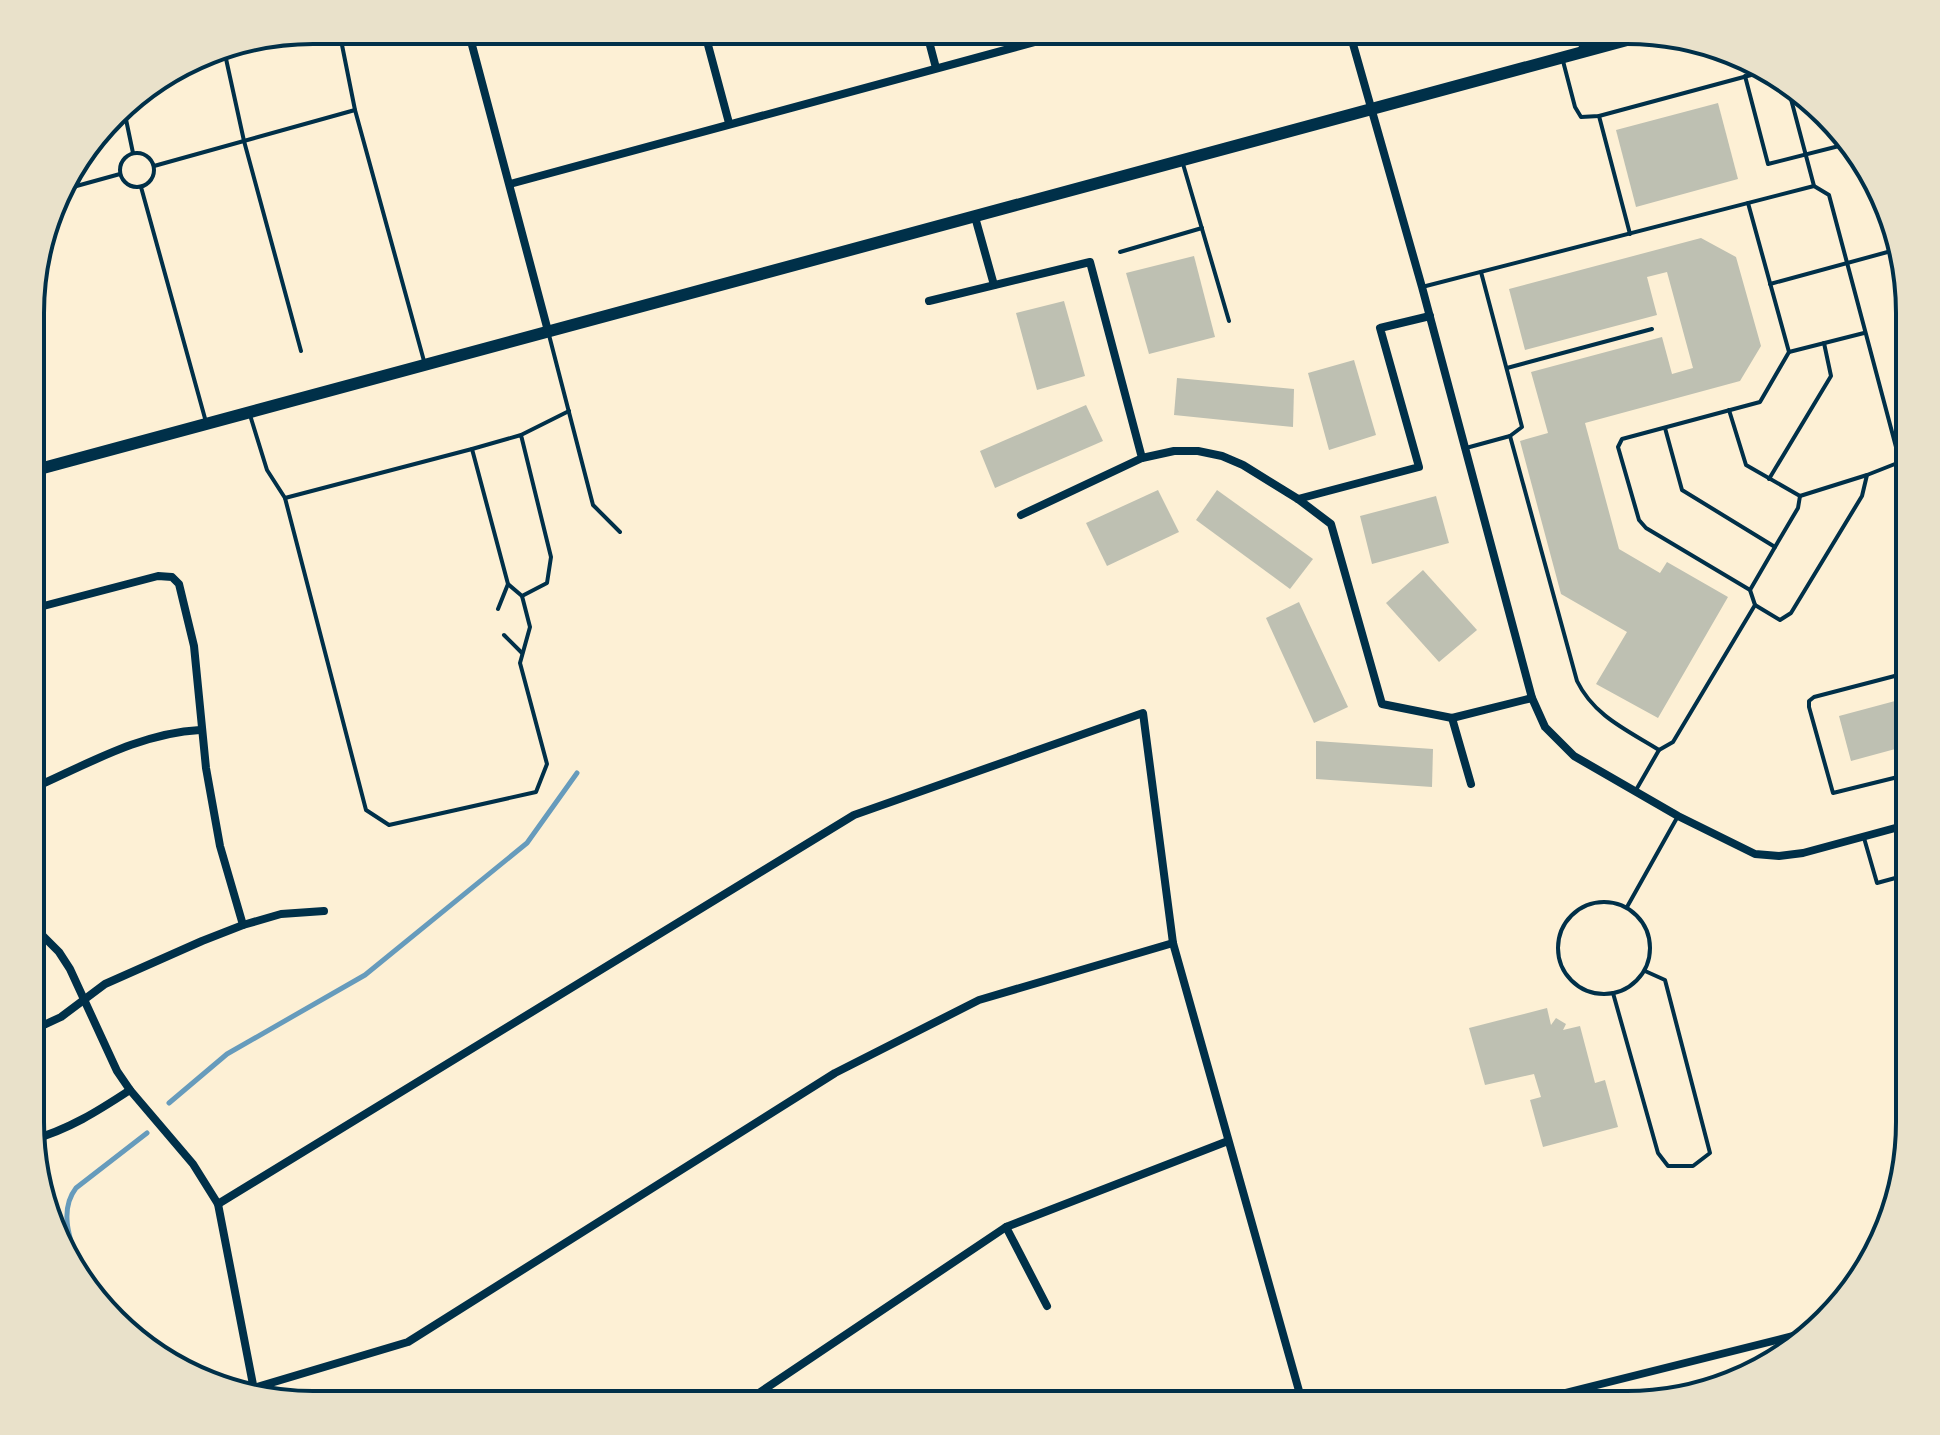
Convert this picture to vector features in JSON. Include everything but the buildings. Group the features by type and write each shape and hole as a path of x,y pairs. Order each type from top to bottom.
{"main road":[{"path":"44,468 1607,45"}],"street":[{"path":"472,45 548,331"},
{"path":"708,45 729,123"},
{"path":"930,45 936,68"},
{"path":"510,184 1023,45"},
{"path":"1354,45 1532,698 1545,727 1574,756 1678,816 1755,854 1779,856 1803,853 1895,828"},
{"path":"1582,45 1584,51"},
{"path":"975,217 994,285"},
{"path":"929,301 1090,262 1142,458"},
{"path":"1298,499 1419,467 1380,328 1430,316"},
{"path":"1021,515 1142,458 1174,451 1198,451 1222,456 1243,465 1298,499 1331,524 1382,704 1452,718 1532,698"},
{"path":"44,606 158,576 172,577 179,584 194,646 200,685 200,730 220,846 243,925"},
{"path":"218,1204 854,815 1143,713 1173,943 1299,1391"},
{"path":"1452,718 1471,784"},
{"path":"45,783 133,743 179,731 200,730"},
{"path":"45,1025 61,1017 105,984 243,925 281,914 324,911"},
{"path":"45,938 59,952 117,1071 193,1164 218,1204 252,1384"},
{"path":"269,1387 408,1342 835,1073 979,1000 1173,943"},
{"path":"45,1136 81,1120 130,1090"},
{"path":"763,1390 1006,1227 1228,1141"},
{"path":"1006,1227 1047,1306"},
{"path":"1573,1391 1787,1338"}],"lane":[{"path":"342,45 355,110 425,365"},
{"path":"1562,57 1575,107 1581,117 1599,116 1750,75"},
{"path":"226,59 244,141 301,351"},
{"path":"1745,76 1768,164 1837,146"},
{"path":"1791,100 1814,186 1829,195 1895,443"},
{"path":"154,166 355,110"},
{"path":"1599,116 1630,234"},
{"path":"126,121 133,153"},
{"path":"133,153 147,156 154,166 153,177 141,187 129,186 120,174 122,161 133,153"},
{"path":"1183,161 1229,321"},
{"path":"77,186 120,174"},
{"path":"1422,287 1814,186"},
{"path":"141,187 207,424"},
{"path":"1748,203 1789,352"},
{"path":"1120,252 1202,228"},
{"path":"1770,284 1889,252"},
{"path":"1465,448 1510,436 1522,427 1481,272"},
{"path":"1507,368 1652,329"},
{"path":"548,331 593,505 620,532"},
{"path":"1866,333 1789,352 1760,402 1622,439 1618,447 1639,520 1646,528 1750,590 1755,605 1780,620 1791,613 1862,496 1867,475"},
{"path":"1769,479 1831,376 1824,343"},
{"path":"1729,410 1746,465 1800,496 1895,464"},
{"path":"285,498 521,435 569,411"},
{"path":"249,413 267,470 285,498 366,810 389,825 536,792 547,764 520,663 530,627 522,596 508,584 472,449"},
{"path":"1665,428 1682,490 1775,547"},
{"path":"521,435 551,557 547,583 522,596"},
{"path":"1510,436 1577,681 1585,698 1598,711 1659,750"},
{"path":"1750,590 1798,508 1800,496"},
{"path":"498,609 508,584"},
{"path":"1635,791 1659,750 1673,742 1755,605"},
{"path":"504,635 523,654"},
{"path":"1895,676 1809,701 1833,793 1895,778"},
{"path":"1627,907 1678,816"},
{"path":"1864,836 1877,883 1895,878"},
{"path":"1596,902 1612,902 1627,907 1639,916 1651,943 1645,971 1635,983 1613,993 1594,993 1580,988 1568,977 1560,963 1558,948 1561,932 1569,918 1581,908 1596,902"},
{"path":"1613,993 1658,1153 1668,1166 1693,1166 1710,1153 1665,980 1645,971"}],"waterway":[{"path":"169,1103 227,1054 365,975 527,843 577,773"},
{"path":"68,1232 67,1209 76,1188 147,1133"}]}
